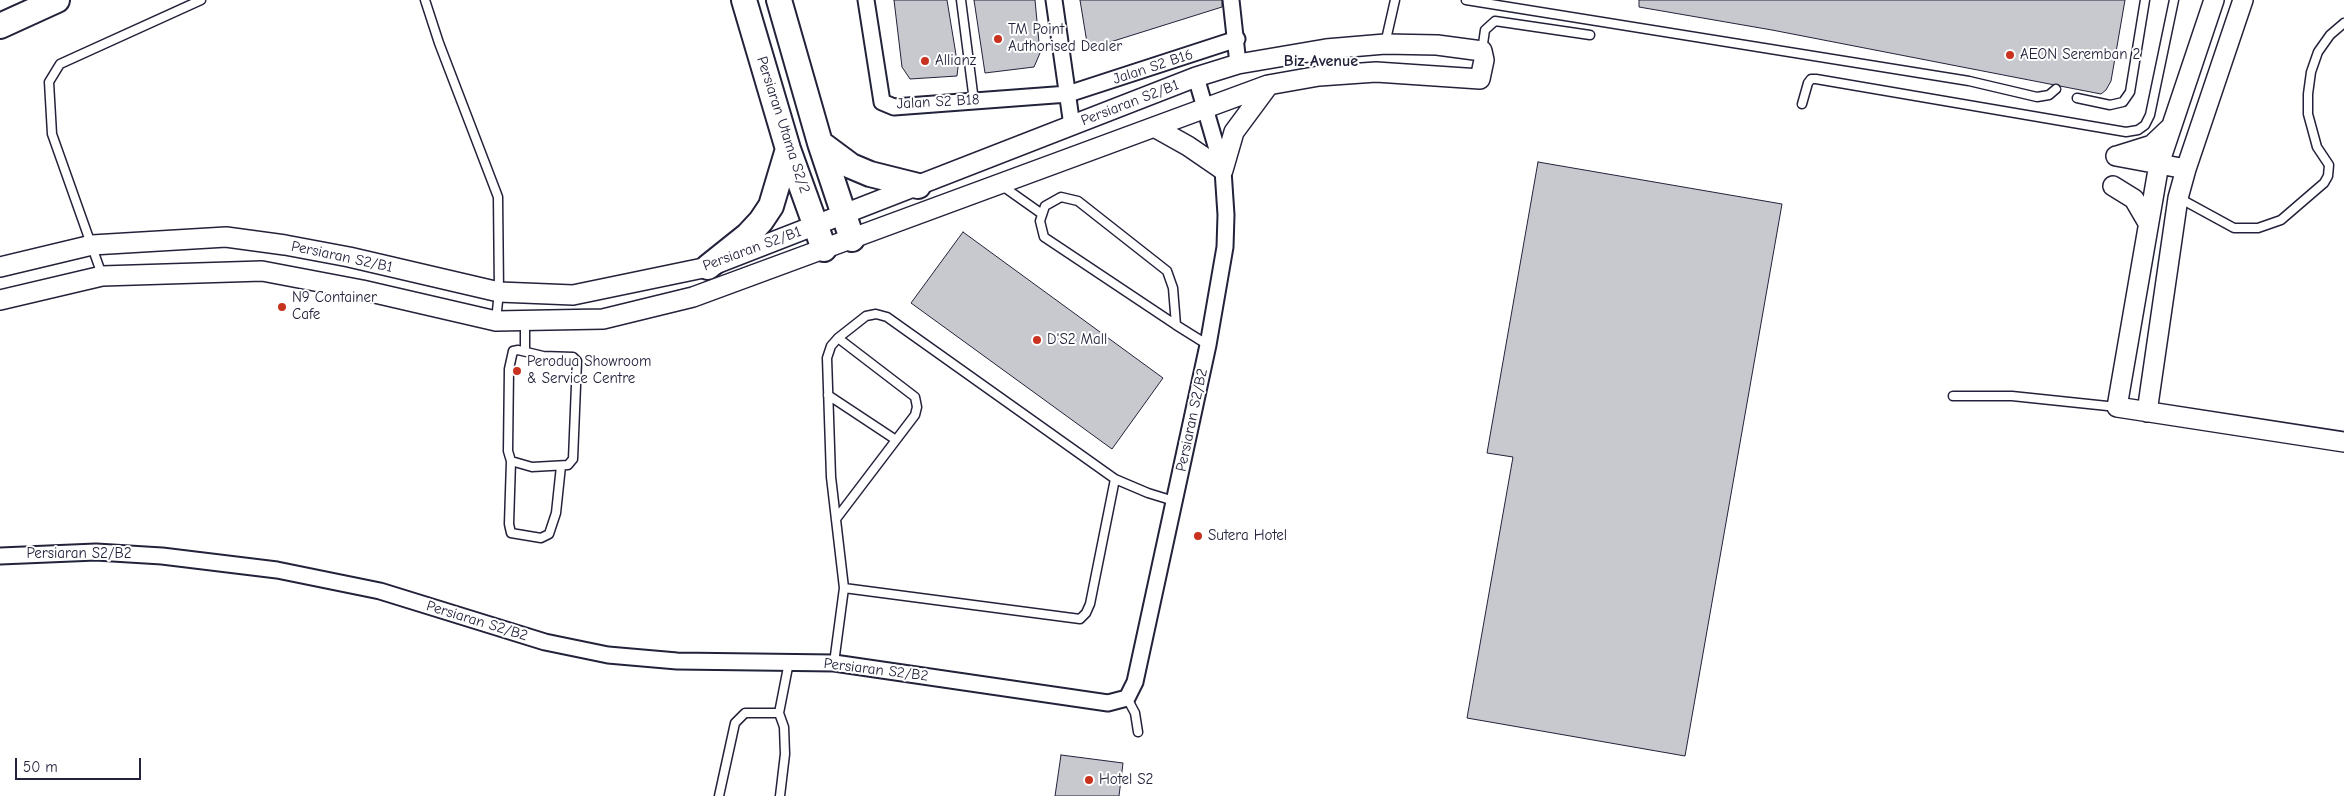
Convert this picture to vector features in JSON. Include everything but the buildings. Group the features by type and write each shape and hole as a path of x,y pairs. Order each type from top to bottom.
{"main road":[{"path":"0,26 57,0"},
{"name":"Persiaran Utama S2/2","path":"744,0 788,149 824,249"},
{"name":"Persiaran Utama S2/2","path":"779,0 820,143 852,239"},
{"path":"820,143 852,166 870,174 918,186"},
{"path":"708,267 748,235 761,221 771,206 788,149"}],"street":[{"name":"Jalan S2 B18","path":"866,0 882,102 894,107 1068,94"},
{"path":"1054,0 1072,126"},
{"path":"1231,0 1237,39 1238,64"},
{"path":"2214,0 2159,164 2117,407 2344,442"},
{"path":"2147,412 2178,198 2243,0"},
{"name":"Jalan S2 B16","path":"1068,94 1237,39"},
{"name":"Persiaran S2/B1","path":"0,267 92,246 226,237 285,245 349,257 499,292 574,295 708,267 1196,77 1238,64 1326,49 1385,44 1438,45 1482,51 1484,60 1480,79 1376,72 1319,76 1268,85 693,297 602,319 496,321 362,290 262,271 102,276 0,300"},
{"name":"Persiaran S2/B2","path":"0,556 96,552 162,556 277,570 380,591 545,642 608,655 677,661 834,663 1108,703 1127,698 1135,682 1208,345 1225,247 1226,215 1223,170 1196,77"},
{"path":"1154,127 1188,146 1223,170 1234,132 1268,85"},
{"path":"2172,127 2152,145 2116,156 2186,169"},
{"path":"2113,186 2134,199 2148,223"},
{"path":"2153,193 2178,198"}],"lane":[{"path":"102,276 52,134 49,82 60,64 201,0"},
{"path":"425,0 439,43 498,197 499,292 496,321"},
{"path":"961,0 974,100"},
{"path":"1385,44 1395,0"},
{"path":"1466,0 1969,81 2037,97 2049,95 2056,89"},
{"path":"2077,98 2110,105 2123,102 2130,92 2145,0"},
{"path":"1802,104 1808,83 1816,79 2126,132 2138,130 2145,125 2150,115 2174,0"},
{"path":"1482,51 1485,30 1495,21 1590,35"},
{"path":"2178,198 2234,228 2258,228 2281,220 2324,183 2328,176 2329,166 2317,147 2308,114 2308,94 2311,72 2318,52 2330,34 2344,23"},
{"path":"1000,184 1042,214"},
{"path":"1176,325 1174,288 1168,271 1078,201 1061,197 1045,206 1040,221 1044,237 1176,325 1208,345"},
{"path":"834,663 844,588 830,477 827,358 831,346 838,338 866,316 876,314 886,317 1115,479 1148,493 1174,501"},
{"path":"525,321 525,350"},
{"path":"836,519 915,415 918,407 915,396 838,338"},
{"path":"512,462 532,467 560,466 568,465 573,459 577,361 573,357 543,356 525,350 513,351 509,369 508,451 512,462 509,524 512,533 541,538 549,534 556,514 560,466"},
{"path":"828,395 896,440"},
{"path":"1953,396 2012,396 2117,407"},
{"path":"844,588 1080,619 1086,613 1090,604 1115,479"},
{"path":"780,796 785,754 784,727 778,712 789,662"},
{"path":"1127,698 1135,713 1138,732"},
{"path":"719,796 735,723 745,713 778,712"}],"place":[{"name":"TM Point Authorised Dealer","path":"998,39"},
{"name":"AEON Seremban 2","path":"2010,55"},
{"name":"Allianz","path":"925,61"},
{"name":"N9 Container Cafe","path":"282,307"},
{"name":"D'S2 Mall","path":"1037,340"},
{"name":"Perodua Showroom & Service Centre","path":"517,371"},
{"name":"Sutera Hotel","path":"1198,536"},
{"name":"Hotel S2","path":"1089,780"}],"district":[{"name":"Biz Avenue","path":"1321,61"}]}
